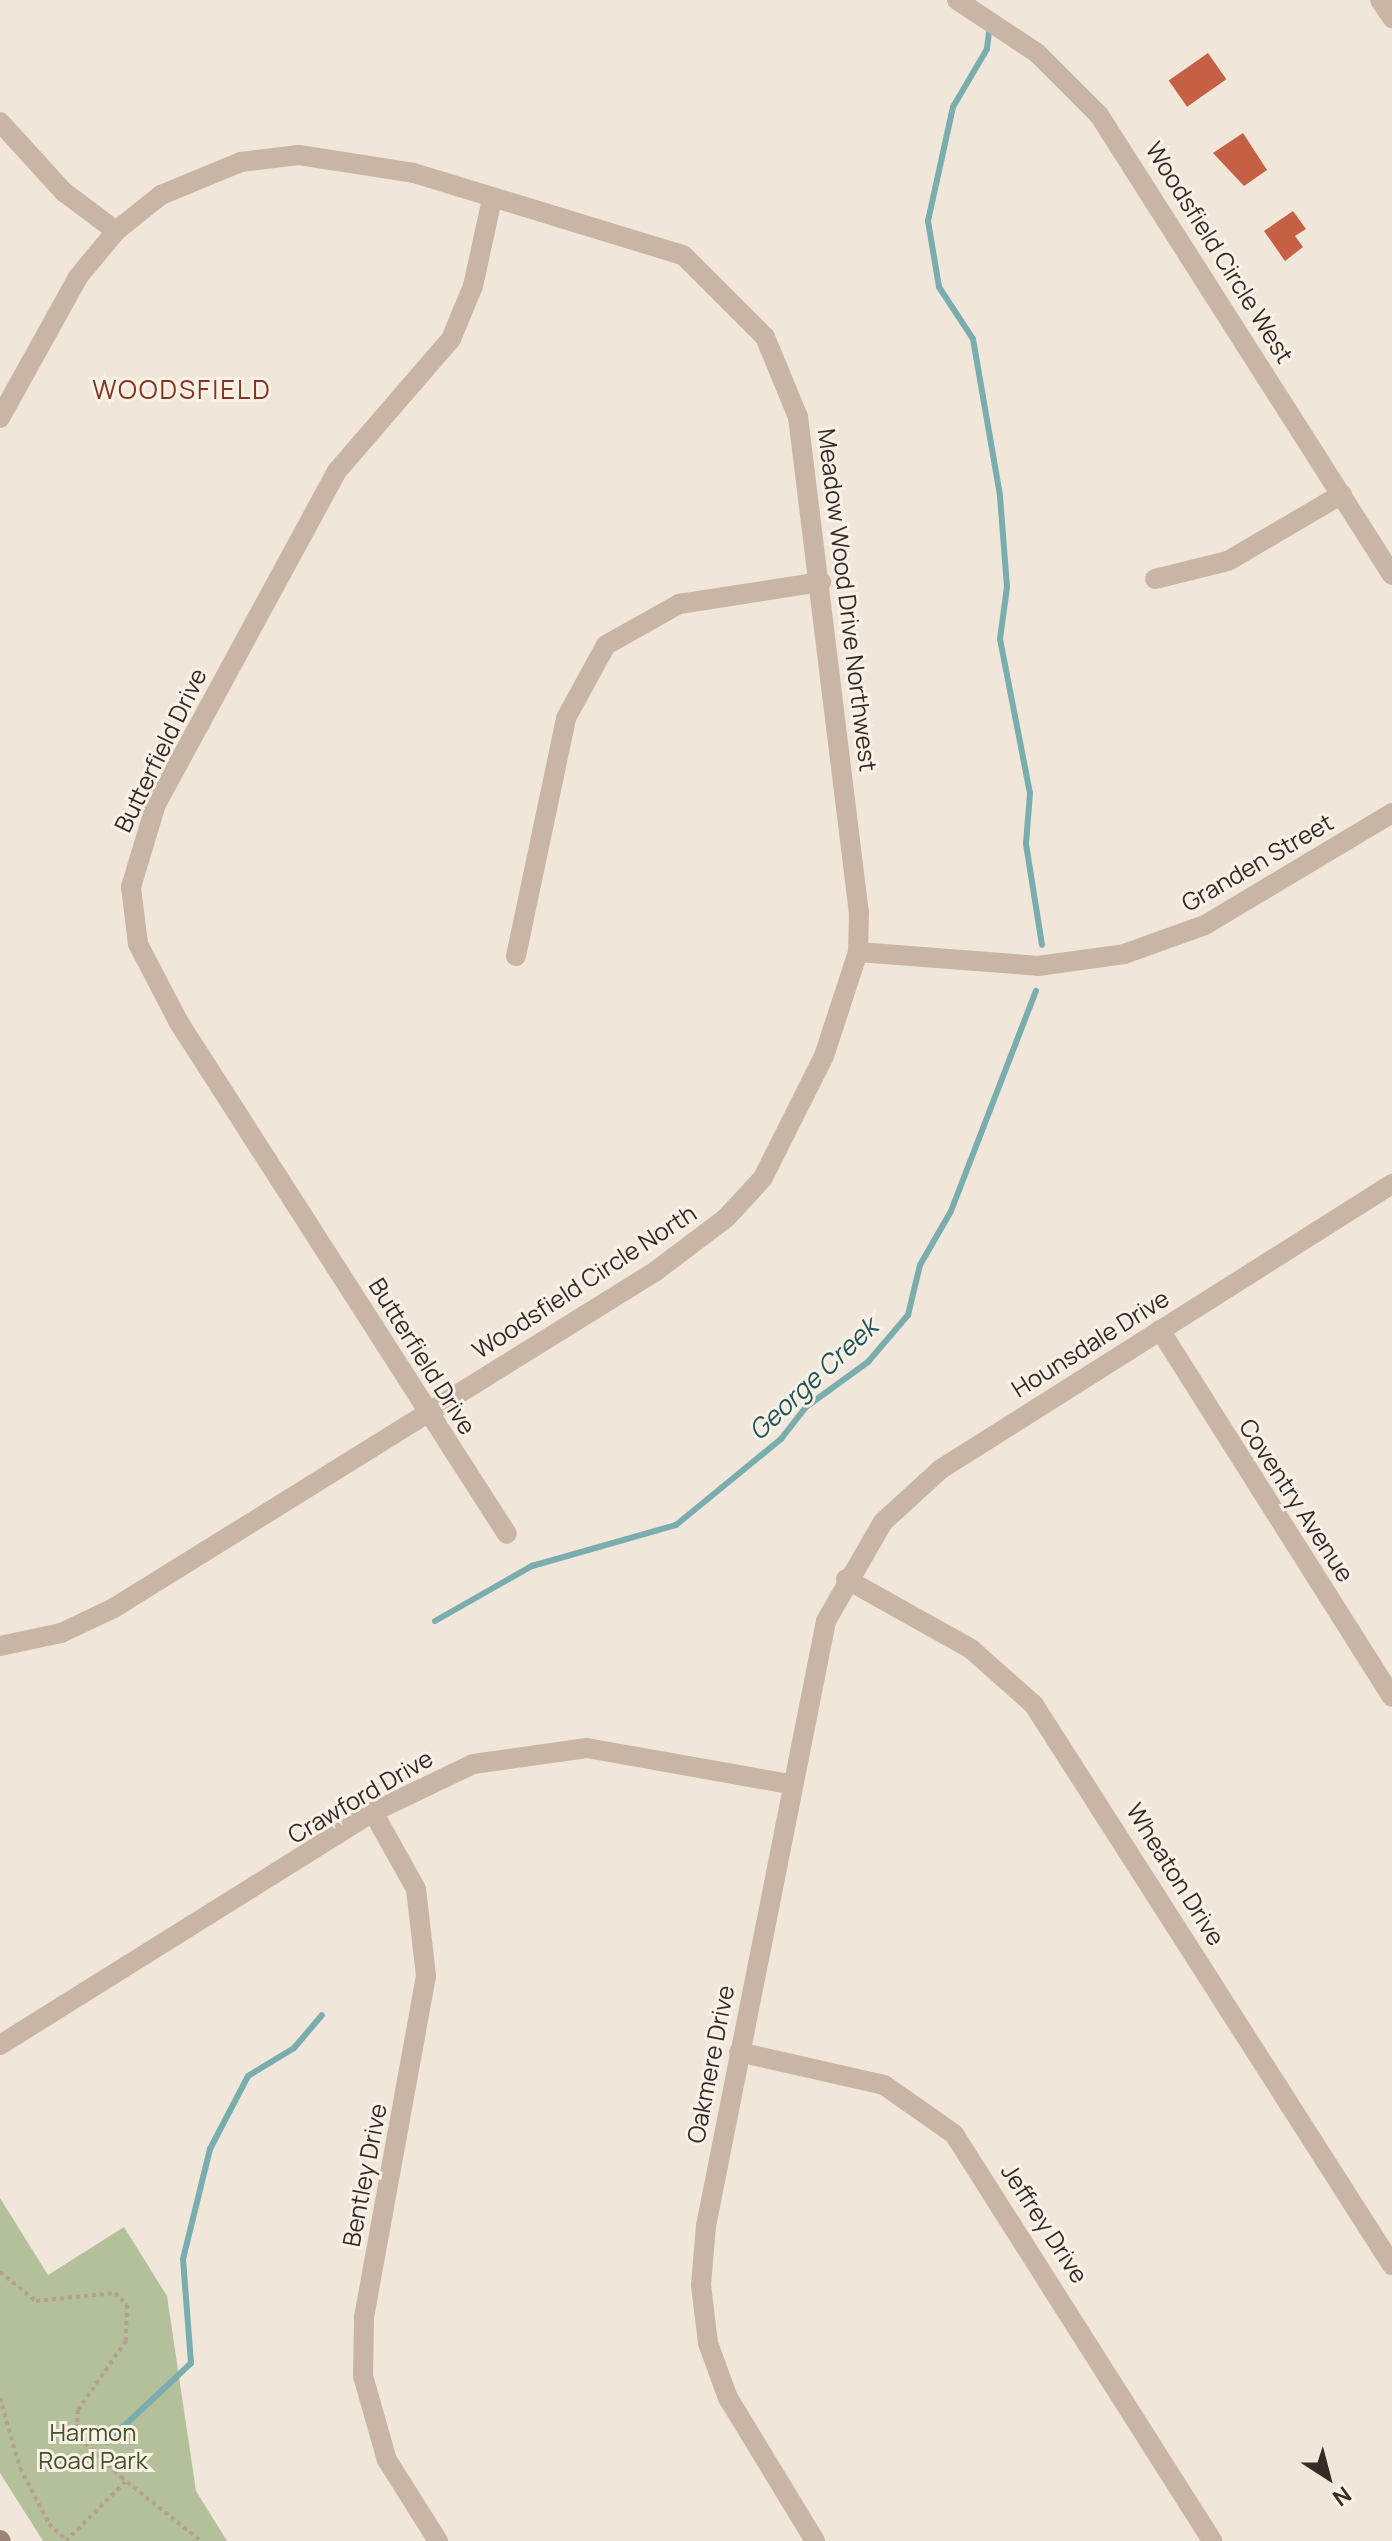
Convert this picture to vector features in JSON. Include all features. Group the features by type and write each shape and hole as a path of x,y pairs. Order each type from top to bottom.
{"street":[{"name":"Woodsfield Circle West","path":"957,0 1037,53 1099,115 1392,575"},
{"path":"1380,0 1392,18"},
{"path":"0,122 64,192 116,231"},
{"name":"Meadow Wood Drive Northwest","path":"0,418 78,277 116,231 186,181 270,157 414,173 492,199 660,242 745,312 765,337 798,417 856,868 858,952"},
{"name":"Butterfield Drive","path":"492,199 473,286 451,339 337,471 156,804 131,887 138,944 164,996 427,1414 507,1534"},
{"path":"1155,579 1228,561 1342,494"},
{"path":"516,956 566,718 606,645 679,604 821,582"},
{"name":"Granden Street","path":"858,952 1038,966 1124,954 1205,925 1392,813"},
{"name":"Woodsfield Circle North","path":"0,1646 88,1623 656,1271 745,1199 777,1155 824,1056 858,952"},
{"name":"Hounsdale Drive","path":"846,1579 883,1522 941,1469 1392,1184"},
{"name":"Coventry Avenue","path":"1160,1330 1392,1697"},
{"name":"Oakmere Drive","path":"815,2541 728,2398 703,2314 706,2226 790,1784 817,1649 846,1579"},
{"name":"Wheaton Drive","path":"846,1579 971,1649 1034,1705 1392,2265"},
{"name":"Crawford Drive","path":"0,2045 373,1812 473,1764 558,1748 674,1758 790,1784"},
{"name":"Bentley Drive","path":"373,1812 416,1889 426,1976 364,2318 363,2376 387,2460 438,2541"},
{"name":"Jeffrey Drive","path":"739,2052 884,2085 954,2134 1212,2541"}],"path":[{"path":"0,2272 36,2301 115,2293 127,2305 126,2341 78,2410 77,2424 85,2443 201,2541"},
{"path":"0,2398 20,2468 49,2524 67,2541 127,2480"}],"green space":[{"name":"Harmon Road Park","path":"0,2198 48,2275 124,2227 167,2296 196,2491 227,2541 43,2541 0,2473"}],"building":[{"path":"1208,53 1226,79 1187,107 1169,81"},
{"path":"1243,133 1267,170 1244,186 1213,153"},
{"path":"1293,211 1306,229 1295,236 1303,247 1285,261 1264,231"}],"waterway":[{"path":"989,32 987,49 953,107 928,221 939,287 973,339 1000,496 1007,587 1000,639 1030,793 1026,844 1042,945"},
{"name":"George Creek","path":"435,1621 532,1566 676,1525 781,1439 806,1407 868,1362 908,1315 920,1265 951,1211 1036,991"},
{"name":"George Creek","path":"107,2442 191,2363 183,2259 210,2149 248,2076 294,2048 322,2015"}],"district":[{"name":"WOODSFIELD","path":"182,390"}]}
